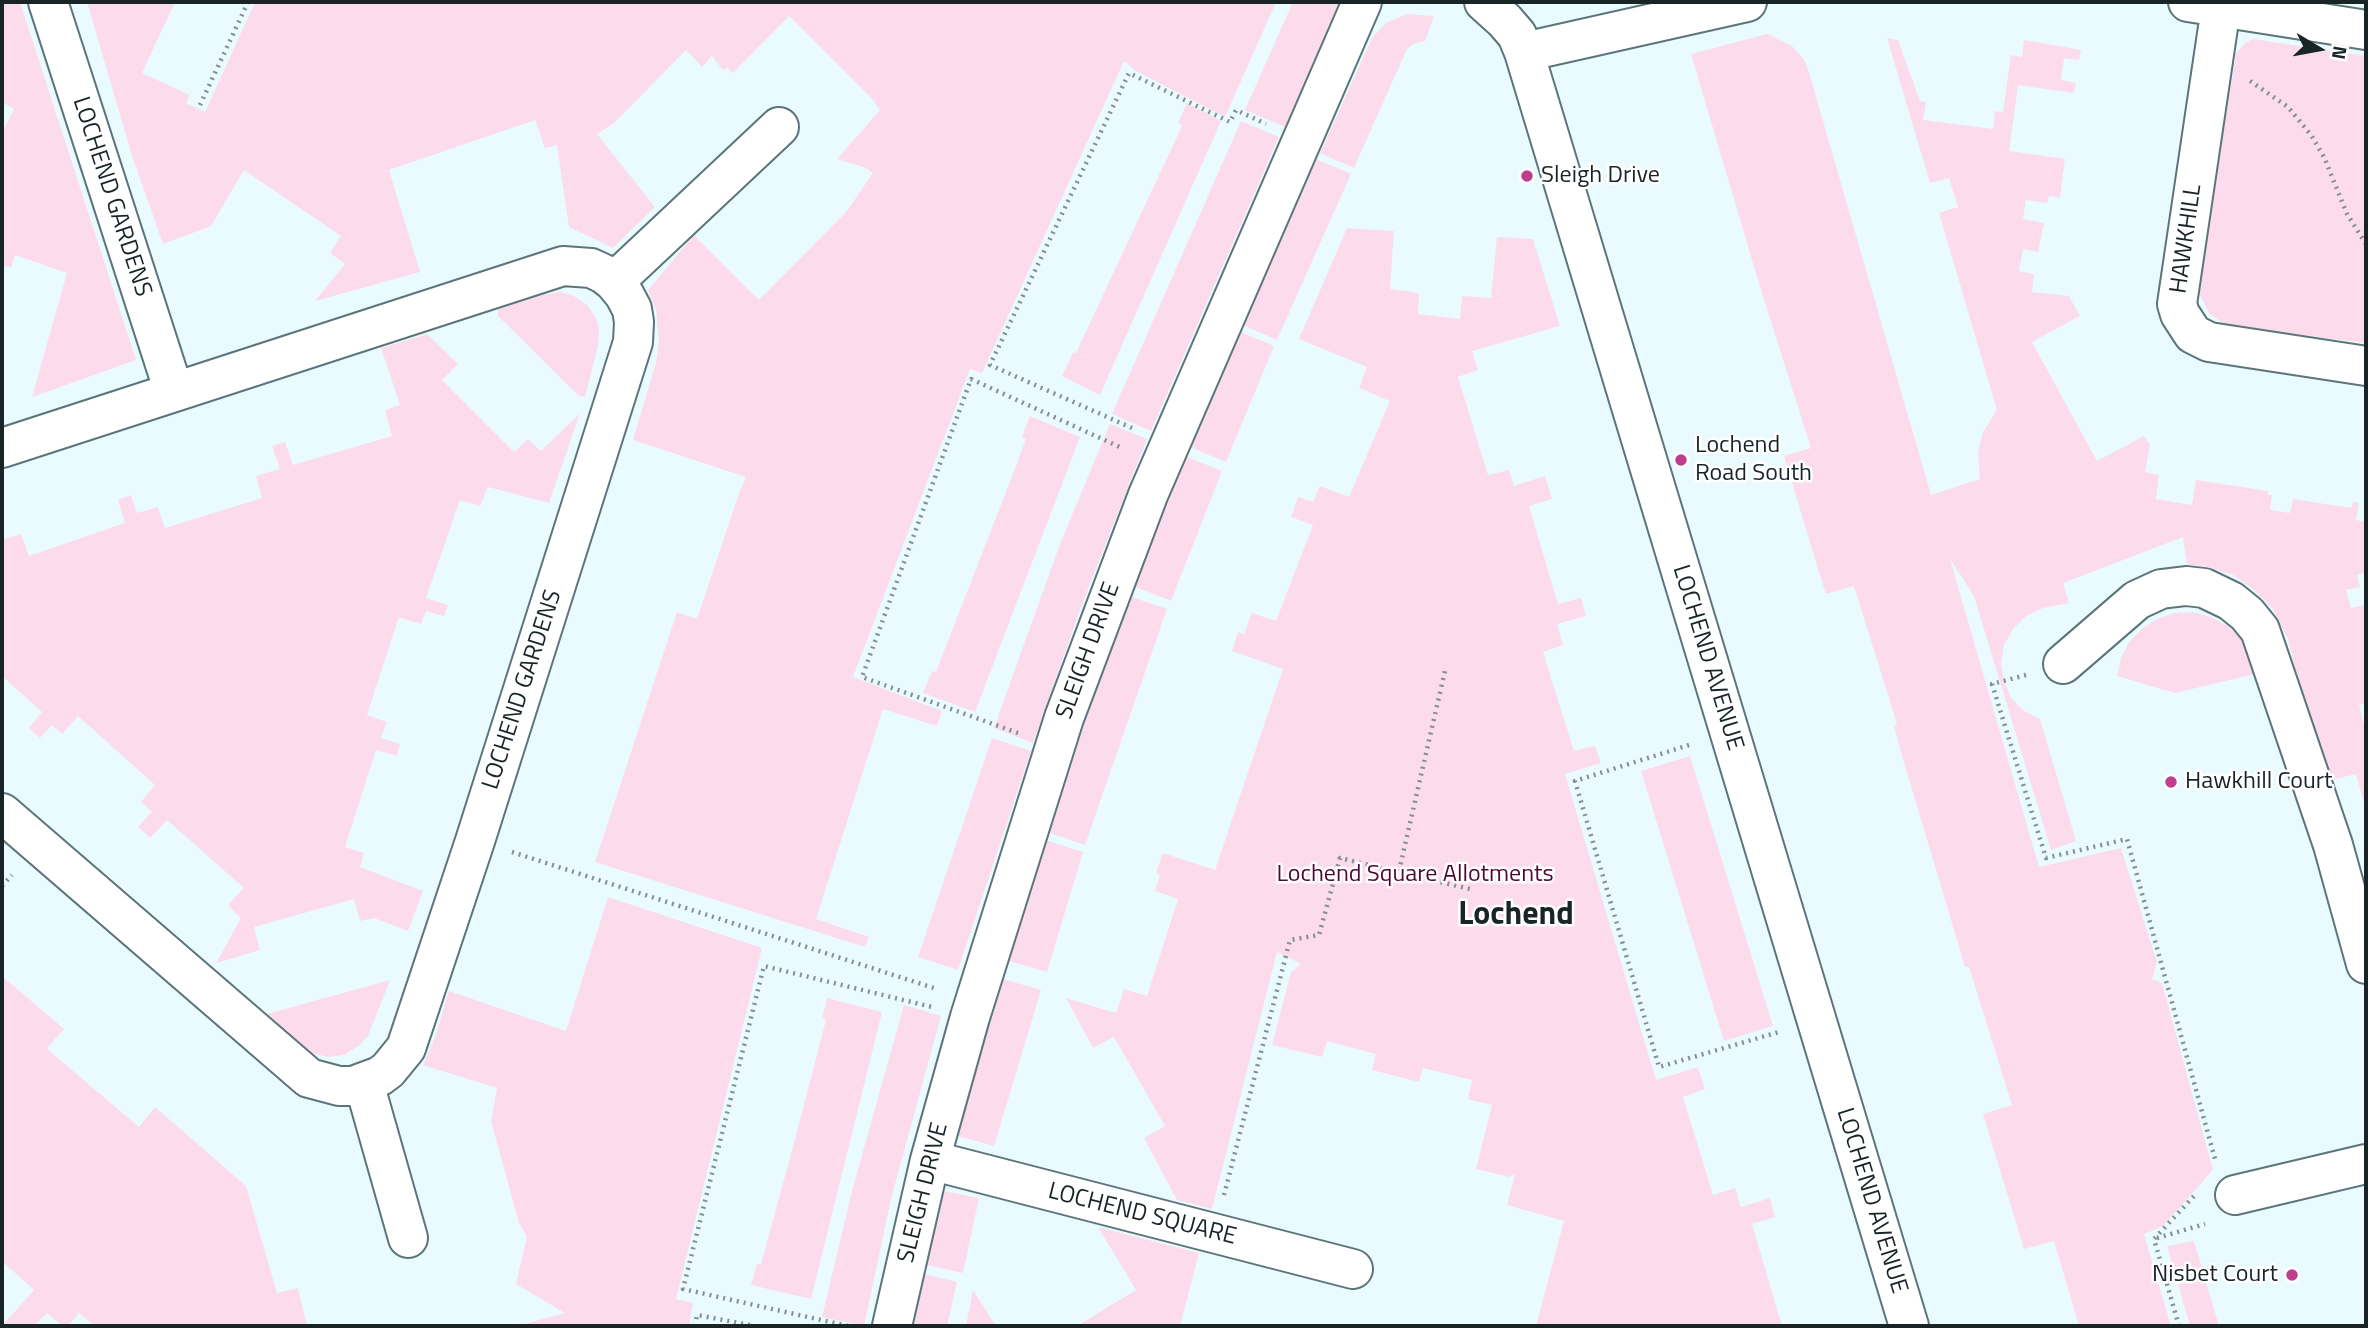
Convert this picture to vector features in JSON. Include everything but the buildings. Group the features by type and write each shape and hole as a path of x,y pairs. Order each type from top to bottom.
{"street":[{"name":"LOCHEND GARDENS","path":"48,2 174,393"},
{"name":"SLEIGH DRIVE","path":"892,1326 930,1160 972,1009 1055,747 1165,455 1362,2"},
{"name":"LOCHEND AVENUE","path":"1484,2 1506,21 1517,35 1524,52 1909,1326"},
{"path":"1524,52 1747,2"},
{"name":"HAWKHILL","path":"2366,30 2204,4 2215,50 2209,184 2177,304 2189,329 2209,342 2366,366"},
{"path":"2,448 563,266 591,268 614,282 779,127"},
{"name":"LOCHEND GARDENS","path":"364,1083 388,1070 406,1048 475,841 633,342 635,322 632,309 614,282"},
{"path":"2063,664 2137,600 2161,589 2195,587 2217,593 2246,614 2260,630 2333,845 2366,964"},
{"path":"2,813 309,1078 339,1086 364,1083 408,1238"},
{"name":"LOCHEND SQUARE","path":"930,1160 1353,1269"},
{"path":"2218,1186 2366,1164"}],"path":[{"path":"200,105 248,2"},
{"path":"2215,50 2234,70 2281,102 2300,120 2324,157 2347,214 2366,244"},
{"path":"1165,455 990,365 1129,73 1230,122 1236,110 1301,142"},
{"path":"1055,747 862,677 971,379 1165,455"},
{"path":"2063,664 1992,684 2046,858 2126,839 2218,1186 2154,1239 2179,1326"},
{"path":"1399,872 1445,671"},
{"path":"1730,732 1576,782 1659,1066 1817,1021"},
{"path":"475,841 972,1009"},
{"path":"1214,1233 1290,940 1319,935 1340,858 1470,889"},
{"path":"848,1326 683,1289 764,966 972,1009"},
{"path":"695,1326 697,1315 755,1326"}],"green space":[{"path":"2,2 20,2 136,360 32,397 67,273 15,255 11,268 2,265 2,133 14,109 2,102"},
{"path":"87,2 175,2 142,73 190,95 186,103 205,112 255,2 1276,2 1225,117 1136,71 1124,61 982,373 970,369 853,677 942,711 937,726 883,709 816,919 869,937 865,947 595,862 677,612 697,619 746,477 633,440 656,363 659,341 656,310 648,290 694,235 759,300 847,211 873,173 866,168 837,159 880,110 873,100 789,16 733,73 728,68 723,70 712,56 702,67 686,50 613,124 597,134 655,207 613,248 569,227 557,145 545,148 535,120 389,170 420,272 315,301 345,264 330,253 341,236 244,170 211,226 163,244 133,159"},
{"path":"1293,2 1339,2 1285,127 1245,110"},
{"path":"1407,14 1434,16 1425,41 1413,44 1407,49 1354,168 1320,153 1372,38 1386,23"},
{"path":"1767,34 1792,46 1808,69 1931,495 1980,479 1980,443 1983,432 1997,410 1939,213 1958,207 1949,178 1930,183 1887,38 1898,40 1920,101 1926,102 1923,120 1993,129 1995,111 2003,112 2011,55 2022,57 2024,40 2081,50 2079,60 2064,58 2061,80 2076,83 2074,93 2018,85 2009,151 2065,159 2060,197 2049,196 2047,203 2026,200 2023,219 2044,223 2038,252 2023,249 2019,271 2034,274 2032,292 2069,296 2080,316 2032,342 2097,461 2144,436 2150,445 2145,472 2159,475 2156,499 2192,505 2196,480 2268,491 2268,495 2272,495 2270,510 2290,513 2293,499 2351,508 2353,502 2359,503 2356,520 2366,522 2366,572 2357,575 2360,587 2346,590 2351,608 2365,605 2366,610 2366,703 2359,705 2366,725 2366,810 2356,774 2323,782 2288,639 2272,608 2253,589 2233,575 2205,566 2187,565 2183,537 2063,583 2069,603 2043,608 2026,616 2013,629 2004,645 2001,663 2004,681 2011,698 2024,711 2040,719 2076,841 2051,850 1974,596 1950,559 2039,867 2121,848 2157,962 2152,979 2162,983 2213,1170 2163,1226 2144,1234 2171,1326 2079,1326 2054,1241 2024,1249 1983,1114 2012,1105 1969,967 1965,967 1898,742 1894,726 1897,724 1854,586 1826,594 1819,572 1784,456 1811,448 1691,54"},
{"path":"2253,39 2366,56 2366,343 2227,326 2210,314 2197,290 2236,54 2244,44"},
{"path":"1187,103 1221,121 1100,395 1062,376 1073,353 1076,353 1182,126 1178,123"},
{"path":"1241,121 1279,137 1151,431 1112,414"},
{"path":"1316,159 1351,174 1277,340 1243,325"},
{"name":"Lochend Square Allotments","path":"1347,228 1394,231 1390,289 1419,293 1418,314 1460,319 1462,296 1491,298 1497,237 1533,239 1560,326 1472,351 1478,370 1458,377 1488,475 1509,470 1514,486 1545,476 1552,499 1529,506 1558,604 1581,598 1586,616 1557,624 1563,645 1543,652 1574,751 1595,746 1601,763 1565,774 1656,1080 1698,1067 1705,1089 1683,1097 1713,1195 1735,1188 1741,1207 1770,1198 1775,1217 1752,1224 1782,1326 1536,1326 1564,1221 1507,1205 1515,1174 1509,1177 1476,1169 1492,1105 1468,1099 1472,1080 1423,1068 1419,1082 1372,1070 1376,1054 1327,1041 1322,1057 1272,1045 1291,972 1301,964 1277,952 1212,1209 1177,1200 1144,1138 1165,1126 1114,1037 1093,1048 1066,998 1116,1013 1124,989 1147,996 1178,899 1155,891 1160,875 1156,873 1163,853 1215,870 1283,669 1232,651 1238,632 1244,634 1252,613 1276,621 1313,525 1291,517 1298,497 1313,502 1320,486 1349,497 1390,401 1359,388 1367,367 1299,339"},
{"path":"560,292 572,295 587,305 599,328 598,346 585,397 579,396 498,316 498,309"},
{"path":"1238,331 1274,346 1226,462 1190,447"},
{"path":"427,334 458,364 442,380 514,452 528,439 541,451 580,413 549,503 488,487 480,506 460,500 426,598 448,605 444,616 426,611 421,624 399,617 367,715 387,722 381,738 400,744 397,756 376,750 345,847 364,853 360,867 423,891 408,931 374,918 360,921 354,899 254,927 260,950 216,963 241,918 228,905 244,888 167,820 150,838 138,827 152,812 141,802 155,785 78,716 62,734 52,725 40,738 29,728 42,712 2,676 2,540 21,534 29,556 125,523 118,500 131,495 137,513 158,507 165,528 262,498 256,476 280,469 272,446 285,442 293,465 392,436 385,410 400,405 381,348"},
{"path":"1030,416 1080,437 975,712 923,693 932,671 936,672 1016,466 1026,439 1022,437"},
{"path":"1110,424 1147,439 1081,607 1033,743 994,728 1060,544"},
{"path":"1185,456 1222,471 1171,601 1133,586"},
{"path":"1129,596 1167,609 1085,845 1047,832"},
{"path":"2193,612 2228,626 2241,639 2255,674 2175,693 2117,676 2121,658 2129,642 2142,629 2157,619 2174,613"},
{"path":"992,738 1031,751 958,970 918,957"},
{"path":"1690,756 1773,1026 1724,1041 1641,771"},
{"path":"1045,840 1083,852 1047,972 1009,961"},
{"path":"608,897 762,948 676,1299 693,1303 689,1326 517,1326 565,1313 516,1284 527,1237 519,1223 491,1121 497,1088 423,1065 449,991 566,1031"},
{"path":"2,976 64,1029 47,1048 53,1054 139,1127 155,1107 246,1186 277,1293 298,1288 307,1326 95,1326 79,1313 68,1326 62,1326 47,1313 34,1326 2,1326 34,1290 2,1261"},
{"path":"1003,979 1041,990 994,1146 958,1136 965,1103"},
{"path":"390,980 368,1036 344,1055 329,1057 311,1053 260,1016"},
{"path":"827,998 882,1012 811,1299 751,1285 757,1264 761,1264 794,1143 826,1020 822,1018"},
{"path":"904,1005 941,1016 891,1199 864,1326 822,1317 852,1191"},
{"path":"944,1191 979,1198 963,1273 927,1265"},
{"path":"1098,1227 1199,1253 1180,1326 1077,1326 1136,1290"},
{"path":"2194,1241 2219,1326 2190,1326 2167,1246"},
{"path":"925,1274 957,1282 947,1326 913,1326"},
{"path":"973,1290 996,1326 966,1326"}],"place":[{"name":"Sleigh Drive","path":"1527,176"},
{"name":"Lochend Road South","path":"1681,460"},
{"name":"Hawkhill Court","path":"2171,782"},
{"name":"Nisbet Court","path":"2292,1275"}],"district":[{"name":"Lochend","path":"1516,916"}]}
